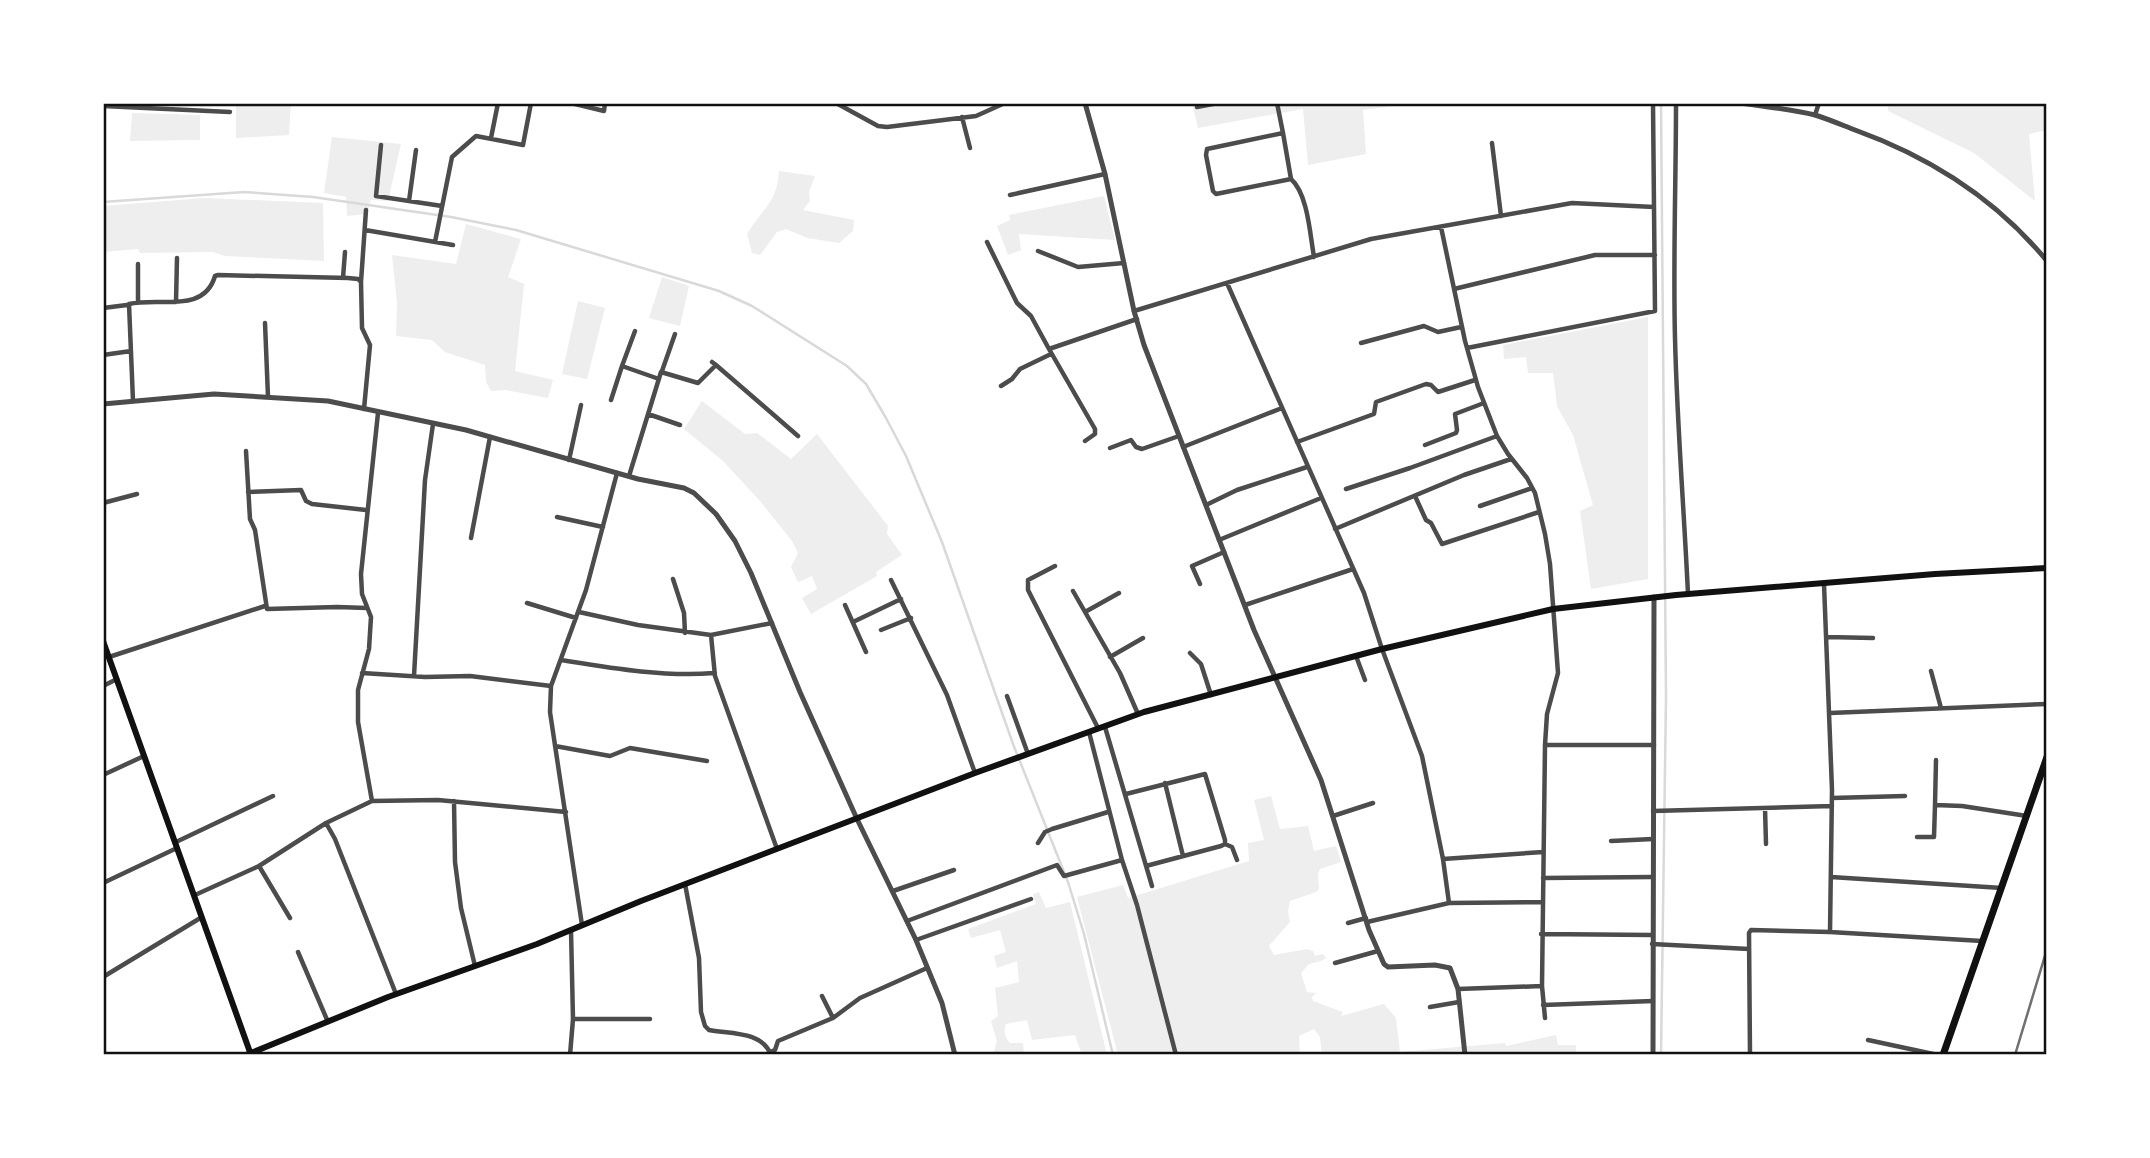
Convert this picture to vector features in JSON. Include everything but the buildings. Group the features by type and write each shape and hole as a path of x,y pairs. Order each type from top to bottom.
{"highway":[{"path":"1941,1055 2003,888 2047,757"}],"main road":[{"path":"103,641 203,916 249,1054 396,994 571,930 975,773 1139,714 1382,649 1553,609 1654,597 1935,574 2047,569"}],"street":[{"path":"183,103 183,110"},
{"path":"491,138 498,103"},
{"path":"435,242 452,157 476,136 523,145 531,103"},
{"path":"571,103 604,111 606,103"},
{"path":"836,103 878,126 887,127 976,116 1005,103"},
{"path":"1085,103 1105,174 1134,311 1219,540 1275,679 1321,780 1378,951 1388,967 1435,965 1450,968 1458,989 1465,1055"},
{"path":"1197,107 1217,103"},
{"path":"1277,103 1291,179 1302,195 1314,257"},
{"path":"1467,348 1655,311 1653,103"},
{"path":"1676,103 1675,338 1678,441 1688,594"},
{"path":"1741,103 1815,115 1903,148 1935,164 1999,211 2047,261"},
{"path":"1815,115 1819,103"},
{"path":"103,106 230,112"},
{"path":"962,117 970,148"},
{"path":"1283,133 1209,147 1206,155 1213,191 1216,194 1291,179"},
{"path":"1492,143 1501,216"},
{"path":"381,145 376,196 441,209"},
{"path":"410,201 416,150"},
{"path":"1010,195 1105,174"},
{"path":"1134,311 1371,239 1572,203 1654,207"},
{"path":"364,409 370,345 362,328 361,282 366,209"},
{"path":"1441,227 1461,327 1475,380 1497,436 1532,488 1550,564 1558,673 1548,715 1545,745 1541,934 1545,1018"},
{"path":"365,230 453,245"},
{"path":"987,242 1017,303 1031,316 1095,429 1095,434 1085,441"},
{"path":"1038,251 1078,267 1124,263"},
{"path":"342,278 345,252"},
{"path":"1454,289 1595,255 1655,255"},
{"path":"176,302 177,258"},
{"path":"138,264 138,302"},
{"path":"103,308 138,302 176,302 200,298 211,289 215,276 218,275 342,278 358,279 361,282"},
{"path":"1227,283 1364,593 1422,756 1449,903"},
{"path":"128,305 133,401"},
{"path":"1002,386 1020,369 1050,352 1137,319"},
{"path":"265,323 268,397"},
{"path":"1361,343 1424,326 1438,332 1461,327"},
{"path":"611,400 635,331"},
{"path":"629,476 675,334"},
{"path":"103,355 131,351"},
{"path":"662,371 698,383 714,363 798,436"},
{"path":"622,366 659,379"},
{"path":"1297,442 1374,414 1376,402 1426,384 1438,392 1475,380"},
{"path":"103,404 214,394 328,401 490,437 617,473 684,488 694,493 716,514 735,541 857,819 916,940 942,1003 955,1055"},
{"path":"1426,445 1455,433 1455,414 1484,403"},
{"path":"569,460 581,405"},
{"path":"1183,447 1282,408"},
{"path":"372,801 358,722 358,690 369,649 371,617 362,594 361,574 366,510 379,413"},
{"path":"648,414 680,425"},
{"path":"414,676 425,481 433,424"},
{"path":"1110,448 1131,440 1142,449 1179,436"},
{"path":"1346,489 1497,436"},
{"path":"471,538 490,437"},
{"path":"246,451 250,519 265,606 269,610 367,608"},
{"path":"1335,529 1511,459"},
{"path":"1206,505 1237,490 1307,467"},
{"path":"582,925 550,712 551,686 579,612 617,473"},
{"path":"1480,506 1532,488"},
{"path":"248,492 301,491 306,501 312,504 366,510"},
{"path":"103,503 137,494"},
{"path":"1415,496 1426,520 1431,523 1442,544 1539,512"},
{"path":"1219,540 1321,498"},
{"path":"557,517 603,527"},
{"path":"1200,584 1192,566 1224,552"},
{"path":"1055,566 1028,580 1027,585 1102,728 1126,794 1152,886"},
{"path":"1245,605 1353,569"},
{"path":"673,579 684,613 685,633"},
{"path":"891,580 947,695 975,773"},
{"path":"1824,584 1832,797 1830,932"},
{"path":"1073,591 1139,714"},
{"path":"1085,612 1119,593"},
{"path":"1653,1055 1654,944 1651,935 1655,745 1654,597"},
{"path":"853,622 901,599"},
{"path":"527,603 576,618"},
{"path":"845,605 866,652"},
{"path":"109,657 265,606"},
{"path":"579,612 685,633 711,635 773,623"},
{"path":"881,630 911,618"},
{"path":"711,635 714,673 777,849"},
{"path":"1827,637 1873,638"},
{"path":"1110,657 1143,638"},
{"path":"1190,653 1202,664 1211,696"},
{"path":"1356,656 1365,680"},
{"path":"561,660 684,675 714,673"},
{"path":"1931,671 1941,708"},
{"path":"362,673 470,676 551,686"},
{"path":"103,686 117,679"},
{"path":"1007,696 1028,754"},
{"path":"1830,713 2047,705"},
{"path":"1089,732 1108,812 1137,905 1176,1055"},
{"path":"1545,745 1655,745"},
{"path":"555,746 610,756 630,748 707,761"},
{"path":"103,775 144,756"},
{"path":"1917,837 1934,837 1936,760"},
{"path":"1126,794 1205,774 1225,844"},
{"path":"1165,783 1183,856"},
{"path":"103,883 273,796"},
{"path":"1832,797 1905,796"},
{"path":"195,895 259,866 326,822 372,801 454,801 566,812"},
{"path":"454,801 455,862 461,908 475,966"},
{"path":"1333,816 1373,803"},
{"path":"1935,805 1962,806 2028,816"},
{"path":"1653,811 1832,806"},
{"path":"1765,808 1766,844"},
{"path":"1038,843 1045,832 1108,812"},
{"path":"326,822 396,994"},
{"path":"1611,841 1653,839"},
{"path":"1146,866 1225,844 1232,847 1237,860"},
{"path":"1443,859 1543,852"},
{"path":"907,921 1057,865 1064,876 1122,860"},
{"path":"259,866 290,918"},
{"path":"893,891 954,870"},
{"path":"1543,878 1652,877"},
{"path":"1831,877 2003,888"},
{"path":"685,884 699,958 701,1012 705,1026 709,1030 759,1038 766,1044 770,1054 775,1050 778,1041 832,1018 860,998 927,968"},
{"path":"916,940 1031,899"},
{"path":"1348,923 1449,903 1542,902"},
{"path":"103,977 203,916"},
{"path":"1750,1055 1749,933 1754,929 1982,941"},
{"path":"570,1055 573,1019 571,930"},
{"path":"1541,934 1651,935"},
{"path":"1654,944 1749,949"},
{"path":"1335,963 1378,951"},
{"path":"298,952 328,1021"},
{"path":"1458,989 1542,986"},
{"path":"822,996 832,1018"},
{"path":"1543,1005 1653,1001"},
{"path":"1430,1007 1460,1002"},
{"path":"573,1019 650,1019"},
{"path":"1868,1040 1941,1055"}],"shaded area":[{"path":"236,103 291,103 289,135 236,138"},
{"path":"1192,103 1415,103 1363,110 1366,154 1308,165 1303,109 1198,128"},
{"path":"1888,103 2047,103 2047,130 2029,134 2035,201 1974,153 1888,111"},
{"path":"132,113 200,115 200,140 130,141"},
{"path":"332,137 401,144 388,201 371,200 367,214 347,216 346,197 324,193"},
{"path":"779,171 815,176 809,192 810,201 803,210 854,220 853,231 839,243 807,238 786,229 777,232 760,255 752,253 747,234 772,198"},
{"path":"1104,196 1115,240 1019,234 1021,250 1008,255 997,226 1010,220 1009,215"},
{"path":"204,198 323,203 324,261 225,256 213,252 140,253 138,249 103,252 103,206"},
{"path":"466,224 521,239 508,277 524,284 515,371 553,380 548,398 506,390 491,391 486,382 485,365 445,352 432,340 396,336 397,303 392,255 456,264"},
{"path":"662,277 689,286 680,326 649,318"},
{"path":"578,301 605,308 587,379 562,374"},
{"path":"1648,317 1648,579 1591,589 1580,511 1593,505 1573,435 1557,406 1553,373 1528,373 1526,357 1504,359 1503,345"},
{"path":"702,401 745,434 757,433 791,459 817,434 888,526 887,534 902,555 876,572 877,576 811,614 802,598 817,589 812,576 798,582 791,567 798,553 792,541 723,461 684,429"},
{"path":"1271,796 1280,829 1308,826 1314,851 1336,846 1341,862 1320,869 1319,889 1316,892 1290,901 1290,922 1269,946 1274,955 1307,949 1313,951 1315,956 1323,954 1326,958 1309,964 1301,973 1307,992 1316,993 1312,997 1313,1001 1343,1012 1341,1016 1384,1004 1396,1018 1400,1052 1505,1043 1506,1046 1556,1035 1558,1045 1576,1045 1576,1055 1322,1055 1320,1037 1314,1029 1299,1036 1300,1055 1118,1055 1077,897 1123,885 1128,898 1249,861 1248,843 1264,840 1254,800"},
{"path":"1039,892 1046,908 1070,902 1107,1055 1082,1055 1075,1035 1032,1040 1027,1020 1006,1024 1005,1029 1010,1043 1023,1043 1024,1055 993,1055 997,1041 991,1021 998,1016 995,988 1019,982 1017,961 997,968 994,956 1006,952 1000,930 971,938 968,929 1036,904 1033,894"}],"waterway":[{"path":"1661,103 1666,697 1661,1055"},
{"path":"103,202 244,192 313,197 451,217 516,230 719,291 752,306 847,366 866,384 886,418 906,456 942,542 1013,744 1068,882 1084,934 1113,1055"}],"railway":[{"path":"2015,1055 2047,949"}]}
